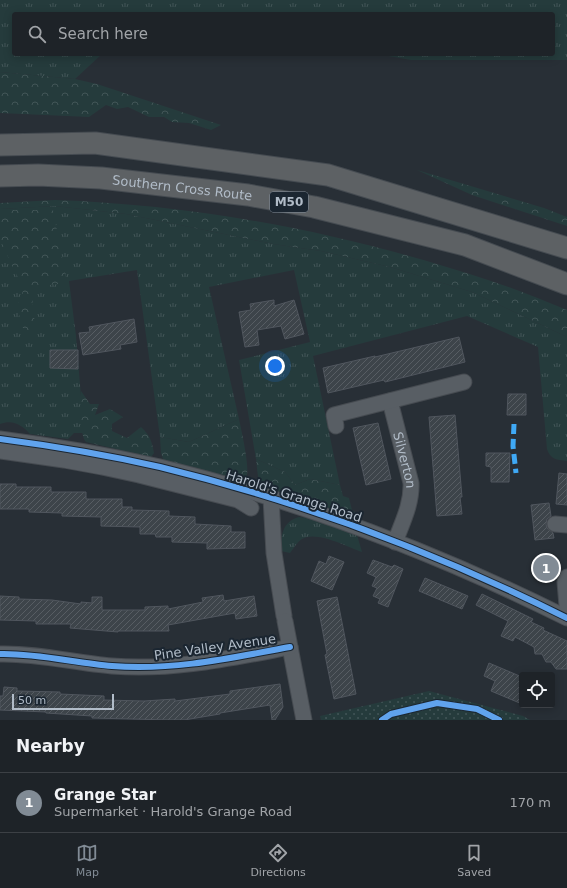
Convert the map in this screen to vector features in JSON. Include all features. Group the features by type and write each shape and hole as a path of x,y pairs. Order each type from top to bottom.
{"highway":[{"name":"M50","path":"0,145 95,144 328,175 567,248"},
{"name":"Southern Cross Route","path":"0,176 38,175 101,178 248,195 314,206 465,245 567,284"}],"street":[{"path":"336,426 334,415 464,382"},
{"name":"Silverton","path":"390,401 411,483 409,505 395,542"},
{"name":"Harold's Grange Road","path":"0,439 140,469 213,487 271,498 395,542 566,612"},
{"name":"Harold's Grange Road","path":"0,451 65,454"},
{"name":"Harold's Grange Road","path":"213,487 251,508"},
{"path":"271,498 274,553 304,720"},
{"path":"566,612 565,582 567,577"},
{"name":"Pine Valley Avenue","path":"0,654 20,654 112,666 158,667 213,661 290,647"}],"green space":[{"path":"0,0 567,0 567,60 411,60 388,56 555,56 555,12 12,12 12,56 100,56 75,79 0,72"},
{"path":"0,72 75,79 97,84 221,125 211,130 189,123 172,122 164,117 149,117 128,107 117,109 106,105 89,117 0,113"},
{"path":"417,170 544,208 567,217 567,226 472,195"},
{"path":"55,200 166,208 221,215 330,236 384,249 491,281 567,310 567,337 472,292 390,267 321,251 273,244 126,214 55,206 0,209 0,203"},
{"path":"55,206 126,214 273,244 321,251 390,267 472,292 567,337 567,461 552,457 547,449 538,347 467,316 313,356 340,485 310,479 295,485 285,472 256,459 239,360 310,342 294,270 209,287 239,419 189,442 160,437 137,270 69,281 76,336 84,433 74,433 68,439 30,434 17,424 9,422 0,424 0,209"},
{"path":"7,210 53,210 67,283 32,287 33,314 39,334 24,332 17,307 24,288 0,239 0,212"},
{"path":"81,391 90,404 99,404 95,415 110,409 123,417 112,424 112,431 127,438 141,427 149,436 151,442 154,453 151,457 86,442 81,426"},
{"path":"239,419 247,467 247,474 244,480 241,481 166,462 163,459 160,437 189,442"},
{"path":"256,459 285,472 295,485 310,479 340,485 343,496 349,498 352,510 355,512 353,518 269,490 260,481"},
{"path":"299,517 309,518 357,535 362,552 332,540 315,537 302,539 290,553 281,551 282,535 286,526 293,519"},
{"path":"429,691 523,716 530,720 321,720 320,716"}],"building":[{"path":"274,300 274,306 294,300 304,334 285,339 281,326 257,330 259,345 245,347 239,312 251,310 250,304"},
{"path":"134,319 137,342 120,345 121,349 83,355 79,333 90,332 89,327"},
{"path":"459,337 465,362 385,382 384,380 328,393 323,368"},
{"path":"50,350 78,350 78,369 50,368"},
{"path":"508,394 526,394 526,415 507,415"},
{"path":"455,415 462,514 437,516 429,417"},
{"path":"378,423 391,479 366,485 353,428"},
{"path":"486,453 510,453 509,482 491,482 491,467 486,466"},
{"path":"559,473 567,474 567,505 556,504"},
{"path":"0,484 16,484 16,487 51,487 51,492 86,492 86,499 122,499 122,507 132,507 132,510 169,511 169,516 195,517 195,524 231,526 231,532 245,532 245,548 207,549 207,543 172,542 172,537 156,537 155,534 140,534 140,527 101,526 101,517 62,516 62,513 29,512 29,509 0,509"},
{"path":"549,503 551,516 547,519 546,524 547,528 553,533 554,538 535,540 531,505"},
{"path":"329,556 344,562 332,590 311,581 319,561 326,564"},
{"path":"541,557 557,562 552,579 535,574"},
{"path":"373,560 392,567 394,565 403,569 388,607 378,603 380,599 373,596 377,588 372,586 376,577 367,573"},
{"path":"425,578 468,596 462,609 419,591"},
{"path":"482,594 533,619 531,622 544,628 543,630 567,641 567,669 556,669 551,662 546,662 542,654 535,654 534,647 515,637 513,641 501,636 508,621 476,605"},
{"path":"223,595 224,601 254,596 257,616 236,619 235,613 168,625 169,631 118,632 70,628 71,624 36,624 36,621 0,620 0,596 81,604 81,602 92,603 92,597 102,597 102,610 145,610 145,607 168,606 168,609 203,602 202,598"},
{"path":"337,597 356,694 334,699 325,655 327,654 317,601"},
{"path":"489,663 519,676 519,703 491,691 495,681 484,676"},
{"path":"280,684 283,707 275,720 272,720 270,705 184,720 92,718 92,716 46,712 0,710 0,696 3,696 4,687 17,688 17,691 60,692 60,694 104,696 104,700 144,701 175,699 175,701 230,694 230,691"}],"marked path":[{"path":"514,424 513,446 516,473"}],"cycle path":[{"path":"0,439 80,451 160,467 265,496 368,531 419,551 469,572 567,618"},
{"path":"0,654 28,655 98,665 157,667 201,662 290,647"},
{"path":"382,720 391,714 437,703 477,709 499,720"}],"place":[{"name":"Grange Star","path":"546,568"}]}
